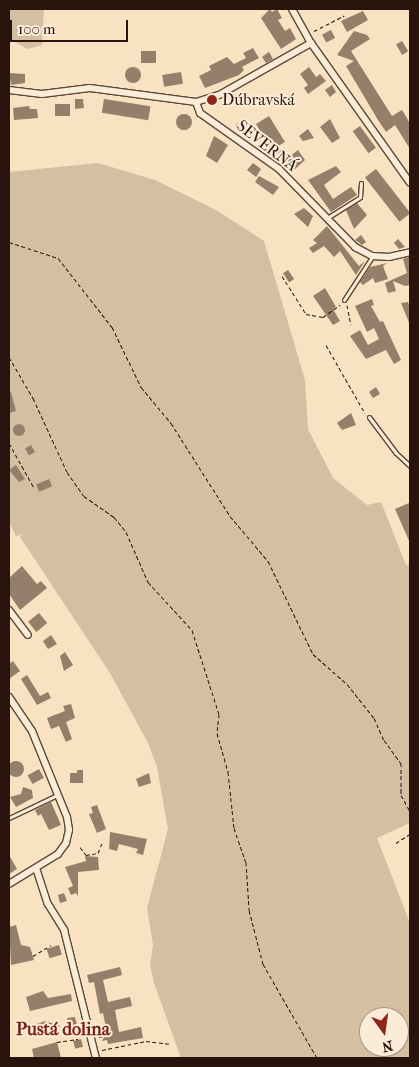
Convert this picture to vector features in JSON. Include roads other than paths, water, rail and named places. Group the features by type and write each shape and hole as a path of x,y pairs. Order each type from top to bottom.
{"street":[{"path":"292,9 311,43 410,183"},
{"path":"9,90 42,94 90,88 196,102 219,95 311,43"},
{"name":"SEVERNÁ","path":"196,102 200,113 279,169 355,247 372,256"},
{"path":"372,256 389,257 410,252"},
{"path":"9,610 28,636"},
{"path":"9,697 32,731 67,817 66,843 58,854 9,884"},
{"path":"36,868 48,904 64,930 95,1055"}],"lane":[{"path":"327,218 360,196 361,183"},
{"path":"344,300 372,256"},
{"path":"369,418 396,453 410,466"},
{"path":"9,818 58,795"}],"place":[{"name":"Dúbravská","path":"212,100"}],"district":[{"name":"Pustá dolina","path":"63,1030"}]}
